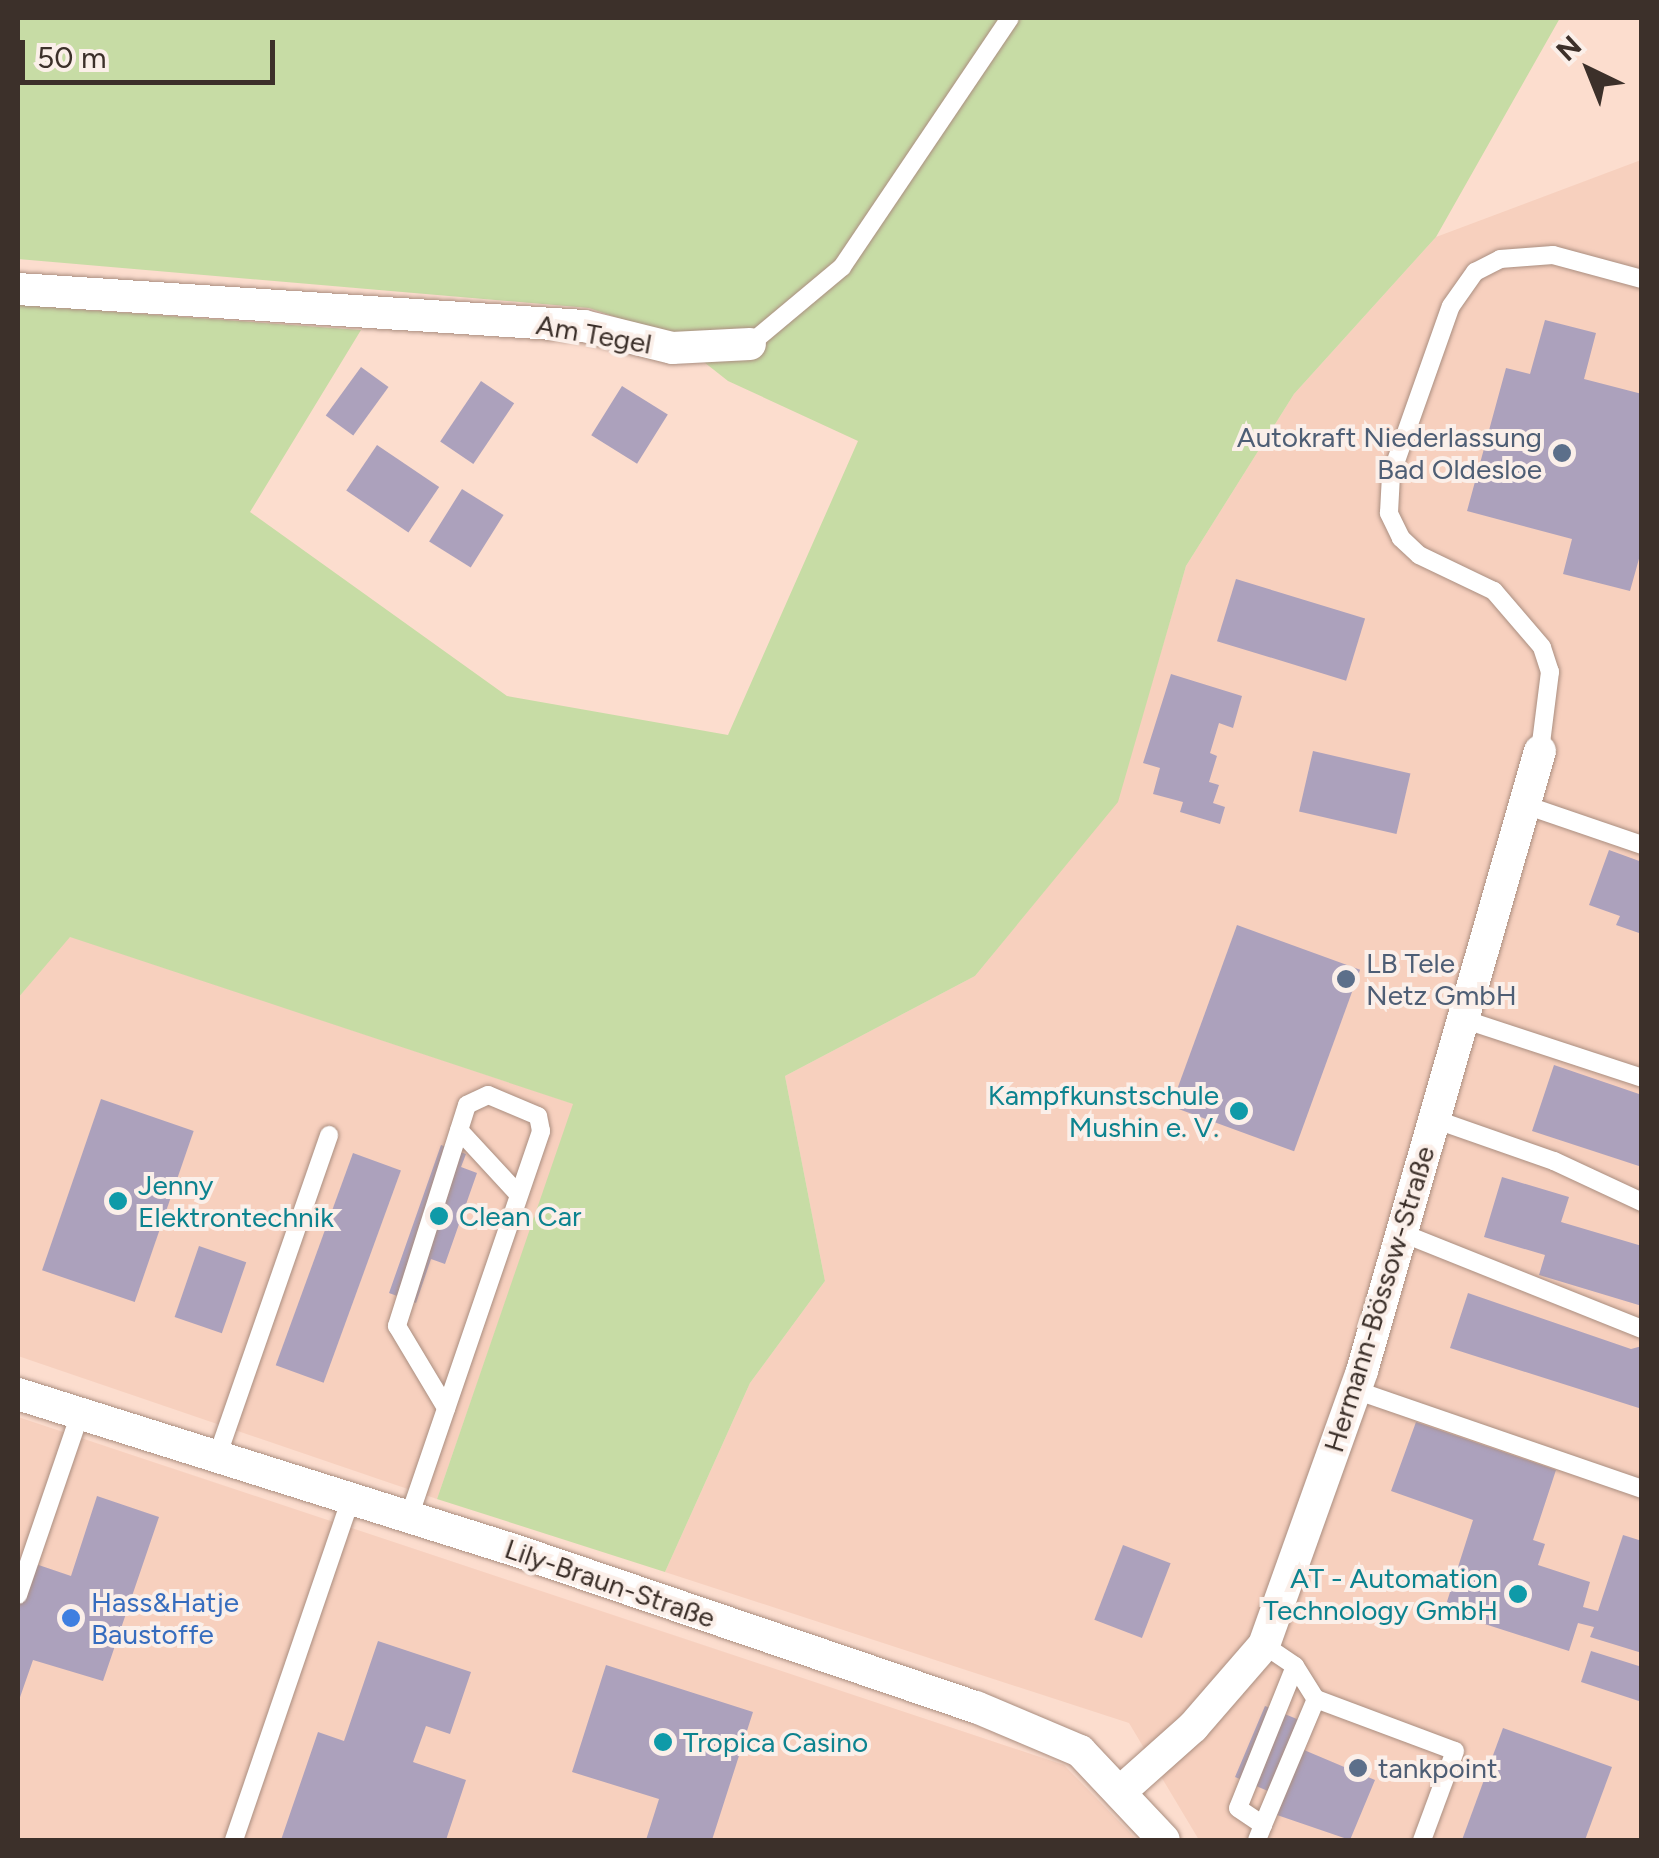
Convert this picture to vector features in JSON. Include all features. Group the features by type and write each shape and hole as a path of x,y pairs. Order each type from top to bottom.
{"street":[{"name":"Am Tegel","path":"18,290 584,326 672,348 750,344"},
{"name":"Hermann-Bössow-Straße","path":"1120,1792 1193,1726 1264,1645 1355,1390 1540,751"},
{"name":"Lily-Braun-Straße","path":"18,1394 408,1516 976,1707 1080,1751 1164,1840"}],"lane":[{"name":"Am Tegel","path":"750,344 842,267 1010,18"},
{"path":"1540,751 1550,672 1542,646 1494,591 1419,555 1401,538 1389,513 1391,475 1451,306 1475,272 1500,258 1553,256 1642,279"},
{"path":"1525,805 1642,844"},
{"path":"1463,1019 1642,1078"},
{"path":"408,1516 446,1408 520,1195 541,1131 538,1116 488,1094 467,1105 397,1326 446,1408"},
{"path":"1434,1120 1554,1161 1642,1202"},
{"path":"459,1130 520,1195"},
{"path":"217,1457 329,1135"},
{"path":"1402,1233 1642,1329"},
{"path":"1355,1390 1642,1489"},
{"path":"18,1594 80,1414"},
{"path":"234,1840 351,1499"},
{"path":"1264,1645 1295,1666 1316,1699 1455,1751 1422,1840"},
{"path":"1295,1666 1238,1808 1260,1833 1316,1699"}],"shaded area":[{"path":"1641,160 1641,1840 1199,1840 1129,1723 665,1572 750,1383 825,1281 785,1076 975,976 1117,802 1186,566 1294,394 1436,237"},
{"path":"69,936 574,1104 437,1499 18,1356 18,998"},
{"path":"18,1417 1064,1765 1137,1840 18,1840"}],"green space":[{"path":"18,18 1560,18 1436,237 1294,394 1186,566 1118,802 975,976 785,1076 825,1281 750,1383 665,1572 437,1499 573,1104 70,937 18,998 18,305 361,330 250,512 507,696 728,735 858,441 728,381 671,336 589,308 18,259"}],"building":[{"name":"Autokraft Niederlassung Bad Oldesloe","path":"1545,320 1596,333 1584,379 1642,394 1642,548 1630,591 1563,574 1572,539 1467,511 1506,368 1530,374"},
{"path":"361,367 389,387 353,436 326,416"},
{"path":"481,381 514,403 473,464 440,442"},
{"path":"622,386 668,415 637,464 591,435"},
{"path":"377,445 439,487 408,533 346,491"},
{"path":"462,489 504,515 471,568 429,542"},
{"path":"1236,579 1365,618 1346,681 1217,641"},
{"path":"1171,674 1242,696 1233,728 1219,723 1210,753 1217,756 1209,782 1219,785 1213,803 1225,807 1220,824 1180,812 1183,802 1153,794 1160,768 1143,763"},
{"path":"1313,751 1410,773 1396,834 1299,811"},
{"path":"1609,850 1642,862 1642,934 1616,925 1620,916 1589,905"},
{"path":"1237,925 1360,970 1294,1151 1171,1106"},
{"path":"1554,1065 1642,1095 1642,1167 1532,1131"},
{"name":"Jenny Elektrontechnik","path":"101,1099 194,1131 135,1302 42,1270"},
{"name":"Clean Car","path":"441,1145 466,1154 461,1167 477,1173 445,1264 431,1259 416,1303 389,1293"},
{"path":"353,1153 401,1170 324,1383 276,1365"},
{"path":"1502,1177 1569,1197 1561,1222 1642,1246 1642,1306 1539,1275 1545,1255 1484,1237"},
{"path":"199,1246 246,1262 222,1333 175,1317"},
{"path":"1468,1293 1631,1349 1642,1346 1642,1409 1450,1348"},
{"path":"1416,1422 1556,1470 1533,1540 1545,1544 1538,1565 1590,1582 1583,1607 1598,1611 1623,1535 1642,1541 1642,1653 1590,1637 1594,1627 1578,1623 1569,1651 1444,1611 1473,1520 1391,1491"},
{"name":"Hass&Hatje Baustoffe","path":"97,1496 159,1517 103,1681 33,1660 18,1703 18,1558 71,1576"},
{"path":"1123,1545 1171,1563 1142,1638 1094,1620"},
{"path":"378,1641 471,1672 450,1734 426,1726 413,1762 466,1780 446,1840 281,1840 318,1732 344,1741"},
{"path":"1591,1651 1642,1667 1642,1702 1581,1682"},
{"name":"Tropica Casino","path":"606,1665 753,1712 712,1840 646,1840 659,1799 572,1772"},
{"path":"1265,1706 1314,1726 1304,1750 1375,1780 1350,1840 1277,1815 1284,1798 1235,1777"},
{"path":"1503,1728 1612,1767 1585,1840 1462,1840"}],"place":[{"name":"Autokraft Niederlassung Bad Oldesloe","path":"1562,453"},
{"name":"LB Tele Netz GmbH","path":"1346,979"},
{"name":"Kampfkunstschule Mushin e. V.","path":"1239,1111"},
{"name":"Jenny Elektrontechnik","path":"118,1201"},
{"name":"Clean Car","path":"439,1216"},
{"name":"AT - Automation Technology GmbH","path":"1518,1594"},
{"name":"Hass&Hatje Baustoffe","path":"71,1618"},
{"name":"Tropica Casino","path":"663,1742"},
{"name":"tankpoint","path":"1358,1768"}]}
